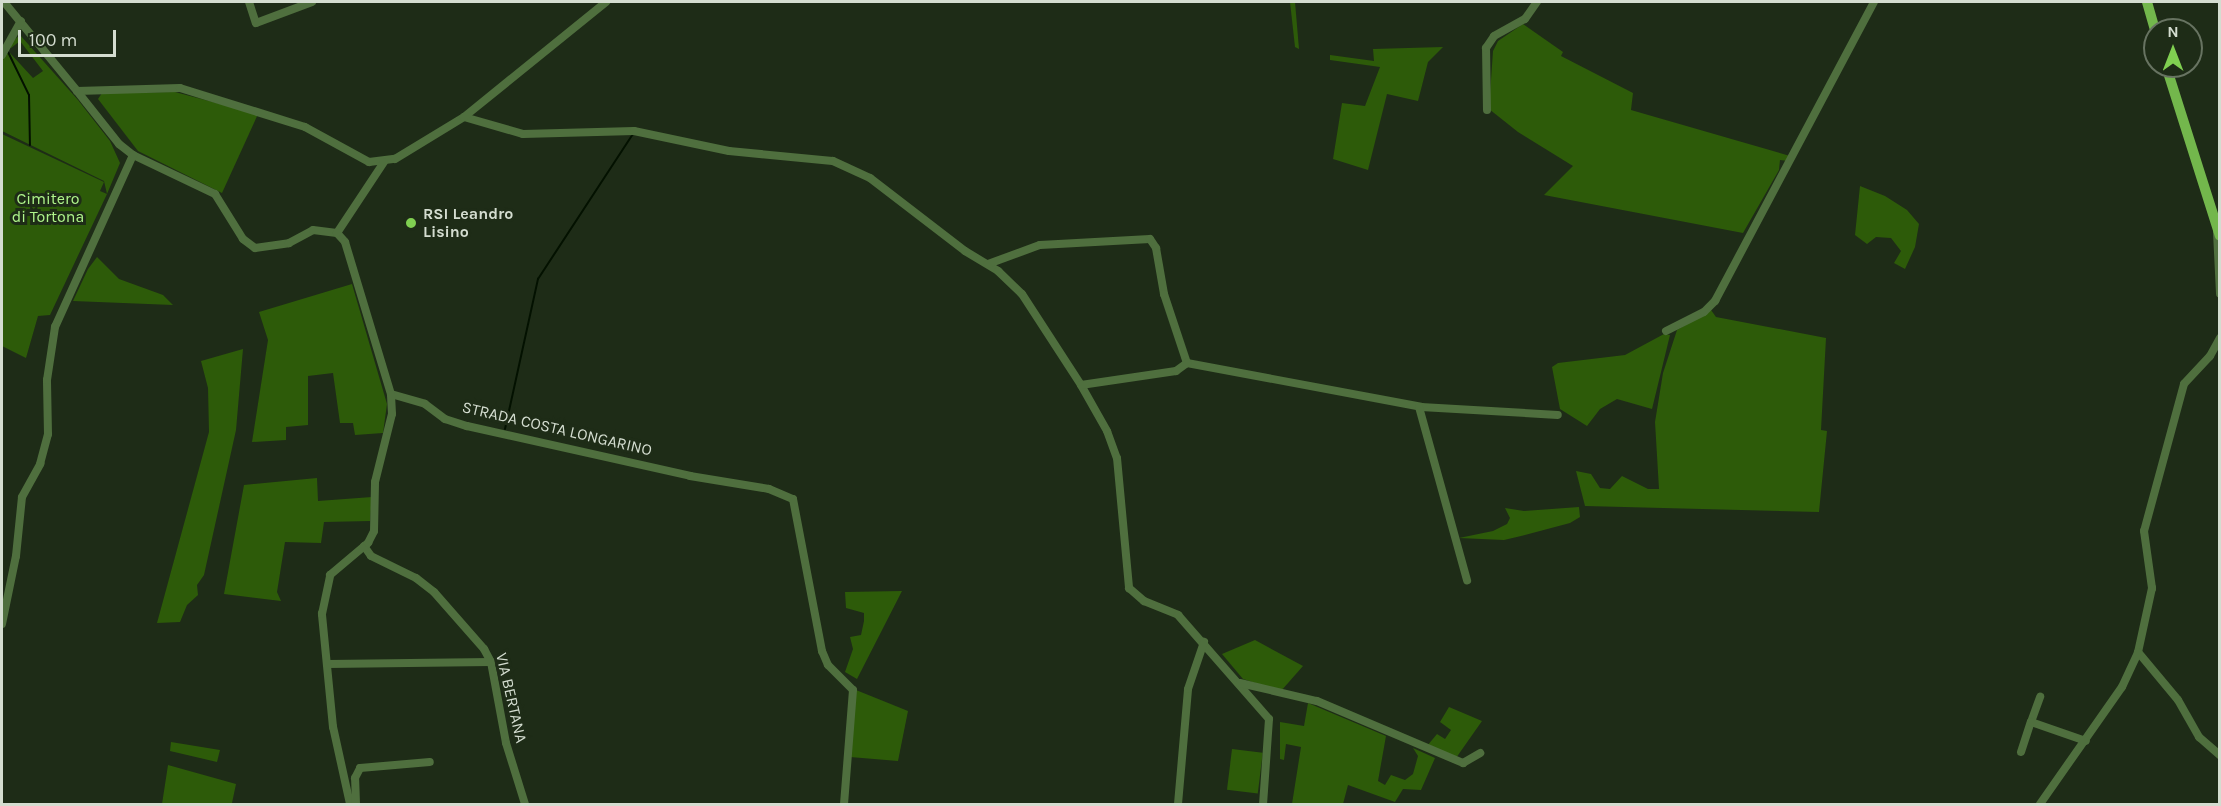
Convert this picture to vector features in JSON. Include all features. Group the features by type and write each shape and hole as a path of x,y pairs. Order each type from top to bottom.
{"main road":[{"path":"2147,2 2152,18"},
{"path":"2170,78 2218,234"}],"street":[{"path":"8,2 119,144 133,155 215,194 243,239 255,248 289,243 313,230 337,233 345,242 391,394 389,430 375,482 374,531 364,546 330,575 322,614 333,727 350,804"},
{"path":"249,2 256,23 312,2"},
{"path":"77,91 180,88 273,115 305,127 354,156 384,162 396,159 464,117 606,2"},
{"path":"1486,110 1486,48 1494,36 1525,19 1537,2"},
{"path":"1666,331 1704,312 1715,301 1874,2"},
{"path":"2,55 21,21"},
{"path":"464,117 523,134 620,129 729,151 833,161 870,178 965,251 988,264 1022,294 1107,431 1117,458 1129,588 1144,601 1178,615 1240,682 1269,719 1263,804"},
{"path":"2,624 16,556 22,497 40,464 48,434 47,380 55,327 133,155"},
{"path":"337,233 384,162"},
{"path":"2218,234 2220,294"},
{"path":"988,264 1040,245 1150,239 1156,248 1164,294 1187,363"},
{"path":"2040,804 2122,687 2138,652 2152,588 2144,531 2184,384 2210,356 2220,338"},
{"path":"1080,385 1176,371 1187,363 1419,407 1558,415"},
{"name":"STRADA COSTA LONGARINO","path":"391,394 425,404 446,419 466,426 690,476 769,489 793,499 822,651 828,664 854,690 844,804"},
{"path":"1419,407 1467,580"},
{"name":"VIA BERTANA","path":"364,546 370,556 416,578 434,592 477,637 491,662 506,743 525,804"},
{"path":"1178,804 1188,689 1204,642"},
{"path":"2138,652 2178,700 2199,737 2220,755"},
{"path":"328,664 491,662"},
{"path":"1240,682 1317,701 1463,763 1479,753"},
{"path":"2020,752 2040,697"},
{"path":"2031,722 2086,741"},
{"path":"356,804 354,778 360,768 430,762"}],"green space":[{"path":"1290,2 1295,2 1299,49 1295,47"},
{"path":"1523,24 1563,52 1561,56 1633,93 1631,110 1790,156 1788,161 1780,160 1779,170 1743,233 1544,195 1573,166 1518,132 1489,109 1493,51 1498,41"},
{"path":"20,35 78,100 110,141 120,163 107,194 104,181 2,131 2,63 5,54 10,53 33,78 43,71 20,41 11,48 9,44"},
{"path":"1443,47 1428,62 1418,101 1387,94 1368,170 1333,159 1342,103 1365,106 1380,67 1330,60 1330,55 1374,61 1373,49"},
{"path":"175,92 258,114 222,193 138,151 98,99 102,93"},
{"name":"Cimitero di Tortona","path":"2,134 104,182 100,191 107,194 50,315 38,316 26,358 2,346"},
{"path":"1860,186 1885,196 1907,210 1919,224 1915,247 1905,269 1894,263 1901,251 1891,238 1876,237 1867,244 1855,235"},
{"path":"97,257 119,279 163,295 173,305 73,301 88,269"},
{"path":"352,284 387,404 383,433 355,435 353,423 340,423 333,373 308,376 308,425 286,427 286,440 252,442 268,340 259,312"},
{"path":"1711,310 1716,317 1826,338 1821,430 1827,431 1819,512 1585,506 1576,471 1591,474 1600,488 1610,489 1622,476 1648,489 1659,489 1655,422 1663,373 1677,330"},
{"path":"1664,334 1670,335 1652,409 1617,399 1600,409 1587,426 1560,409 1552,367 1558,363 1625,355"},
{"path":"243,349 236,430 204,575 197,585 198,595 187,605 180,622 157,623 209,432 208,388 201,361"},
{"path":"317,478 318,501 372,497 370,521 324,522 321,543 285,542 277,592 281,601 224,594 244,485"},
{"path":"1579,507 1580,517 1570,523 1521,536 1504,540 1459,538 1493,531 1507,524 1510,518 1505,508 1524,511"},
{"path":"902,591 857,679 845,672 853,649 850,637 861,635 864,613 846,608 845,592"},
{"path":"1255,640 1303,666 1281,691 1243,679 1222,654"},
{"path":"856,690 908,711 898,761 850,757"},
{"path":"1308,703 1386,736 1378,781 1385,785 1391,775 1405,780 1413,774 1418,756 1413,748 1435,758 1421,790 1403,789 1395,802 1348,785 1343,804 1292,804 1301,747 1286,744 1284,760 1280,759 1280,722 1304,726"},
{"path":"1449,707 1482,721 1456,758 1427,746 1437,734 1445,739 1451,730 1440,722"},
{"path":"171,742 220,750 217,762 170,751"},
{"path":"1232,749 1263,753 1258,793 1227,790"},
{"path":"168,765 236,784 232,803 262,804 162,804"}],"waterway":[{"path":"8,52 29,95 30,145"},
{"path":"505,429 538,279 633,134"}],"place":[{"name":"RSI Leandro Lisino","path":"411,223"}]}
